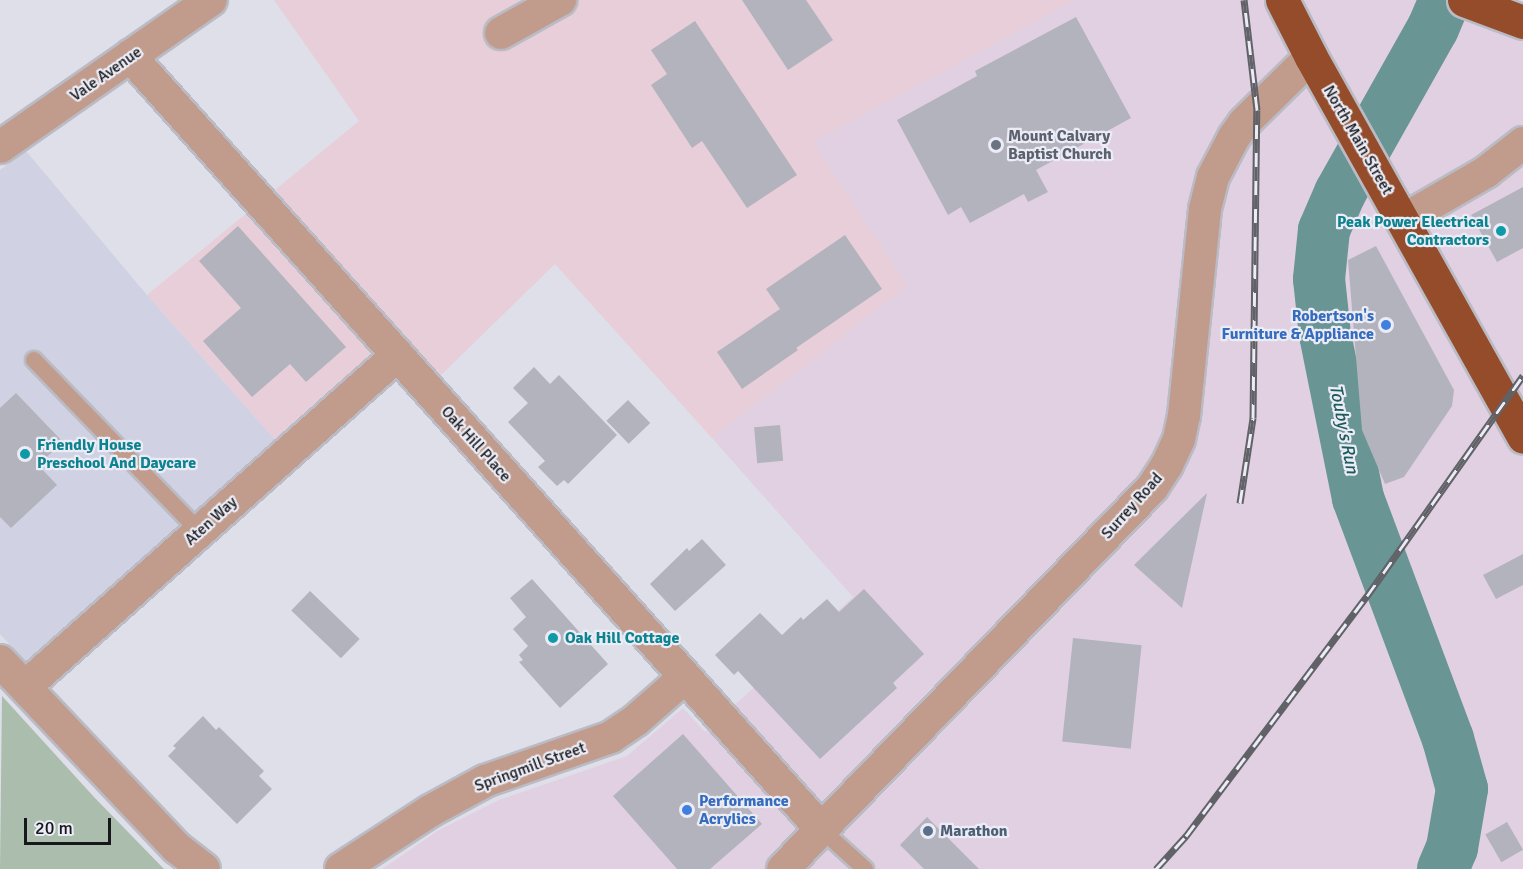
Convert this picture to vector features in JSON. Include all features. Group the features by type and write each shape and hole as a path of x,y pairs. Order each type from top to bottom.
{"highway":[{"name":"North Main Street","path":"1282,0 1311,57 1523,437"},
{"path":"1464,0 1514,20"}],"street":[{"name":"Vale Avenue","path":"0,147 211,0"},
{"path":"501,33 560,0"},
{"name":"Oak Hill Place","path":"130,56 822,830"},
{"name":"Surrey Road","path":"783,869 1152,488 1167,465 1179,439 1184,416 1205,209 1213,177 1228,145 1244,123 1311,57"},
{"path":"1403,220 1486,172 1523,143"},
{"name":"Aten Way","path":"25,687 397,355"},
{"path":"0,661 177,848 204,869"},
{"name":"Springmill Street","path":"341,869 430,811 485,781 611,736 636,720 684,678"}],"lane":[{"path":"34,360 199,531"},
{"path":"822,830 865,869"}],"shaded area":[{"path":"274,0 1075,0 813,142 907,286 712,438 555,264 438,378 398,333 278,443 147,295 359,121"},
{"path":"1075,0 1424,0 1479,26 1523,38 1523,869 382,869 439,830 499,800 627,756 683,708 705,732 853,597 712,438 907,286 813,142"},
{"path":"26,151 147,295 278,443 31,667 0,634 0,170"}],"green space":[{"path":"2,696 94,797 164,869 0,869"}],"building":[{"path":"742,0 806,0 833,40 788,70"},
{"name":"Mount Calvary Baptist Church","path":"1076,17 1131,118 1036,170 1048,192 1028,202 1024,194 970,223 961,207 948,215 897,120 977,76 975,71"},
{"path":"695,21 797,175 747,208 702,141 692,148 651,85 667,74 651,50"},
{"name":"Peak Power Electrical Contractors","path":"1523,187 1523,248 1497,262 1471,215"},
{"path":"238,226 346,347 306,382 290,364 252,397 203,341 241,308 199,261"},
{"path":"845,235 882,289 796,348 798,350 742,389 717,352 780,309 766,289"},
{"name":"Robertson's Furniture & Appliance","path":"1376,246 1454,390 1452,406 1404,477 1385,484 1362,430 1348,260"},
{"path":"534,367 550,384 559,375 617,435 568,484 564,480 557,486 538,467 545,461 508,422 528,403 513,388"},
{"name":"Friendly House Preschool And Daycare","path":"16,393 63,442 38,465 57,485 11,528 0,517 0,408"},
{"path":"628,400 650,423 629,444 606,421"},
{"path":"780,425 783,461 757,463 754,427"},
{"path":"1207,493 1182,608 1134,565"},
{"path":"702,539 726,565 675,611 650,584 687,548 689,551"},
{"path":"1523,554 1523,585 1496,599 1483,575"},
{"name":"Oak Hill Cottage","path":"532,579 608,664 560,708 519,662 523,660 519,655 528,646 513,629 526,617 510,598"},
{"path":"864,589 924,654 893,683 897,688 820,759 738,671 734,675 715,655 760,613 782,635 801,617 803,620 827,599 839,612"},
{"path":"310,591 360,639 341,658 291,610"},
{"path":"1073,638 1142,645 1131,749 1062,741"},
{"path":"203,716 216,730 219,727 264,771 259,776 272,789 237,824 168,756 176,748 173,746"},
{"name":"Performance Acrylics","path":"683,734 762,824 710,869 677,869 613,796"},
{"name":"Marathon","path":"927,817 979,869 924,869 900,845"},
{"path":"1507,822 1523,850 1501,862 1485,834"}],"waterway":[{"name":"Touby's Run","path":"1443,869 1452,848 1462,789 1448,739 1358,498 1325,335 1319,279 1324,230 1340,193 1433,28 1445,0"}],"railway":[{"path":"1240,503 1253,418 1257,110 1244,0"},
{"path":"1156,869 1186,836 1367,596 1523,376"}],"place":[{"name":"Mount Calvary Baptist Church","path":"996,145"},
{"name":"Peak Power Electrical Contractors","path":"1501,231"},
{"name":"Robertson's Furniture & Appliance","path":"1386,325"},
{"name":"Friendly House Preschool And Daycare","path":"25,454"},
{"name":"Oak Hill Cottage","path":"553,638"},
{"name":"Performance Acrylics","path":"687,810"},
{"name":"Marathon","path":"928,831"}]}
